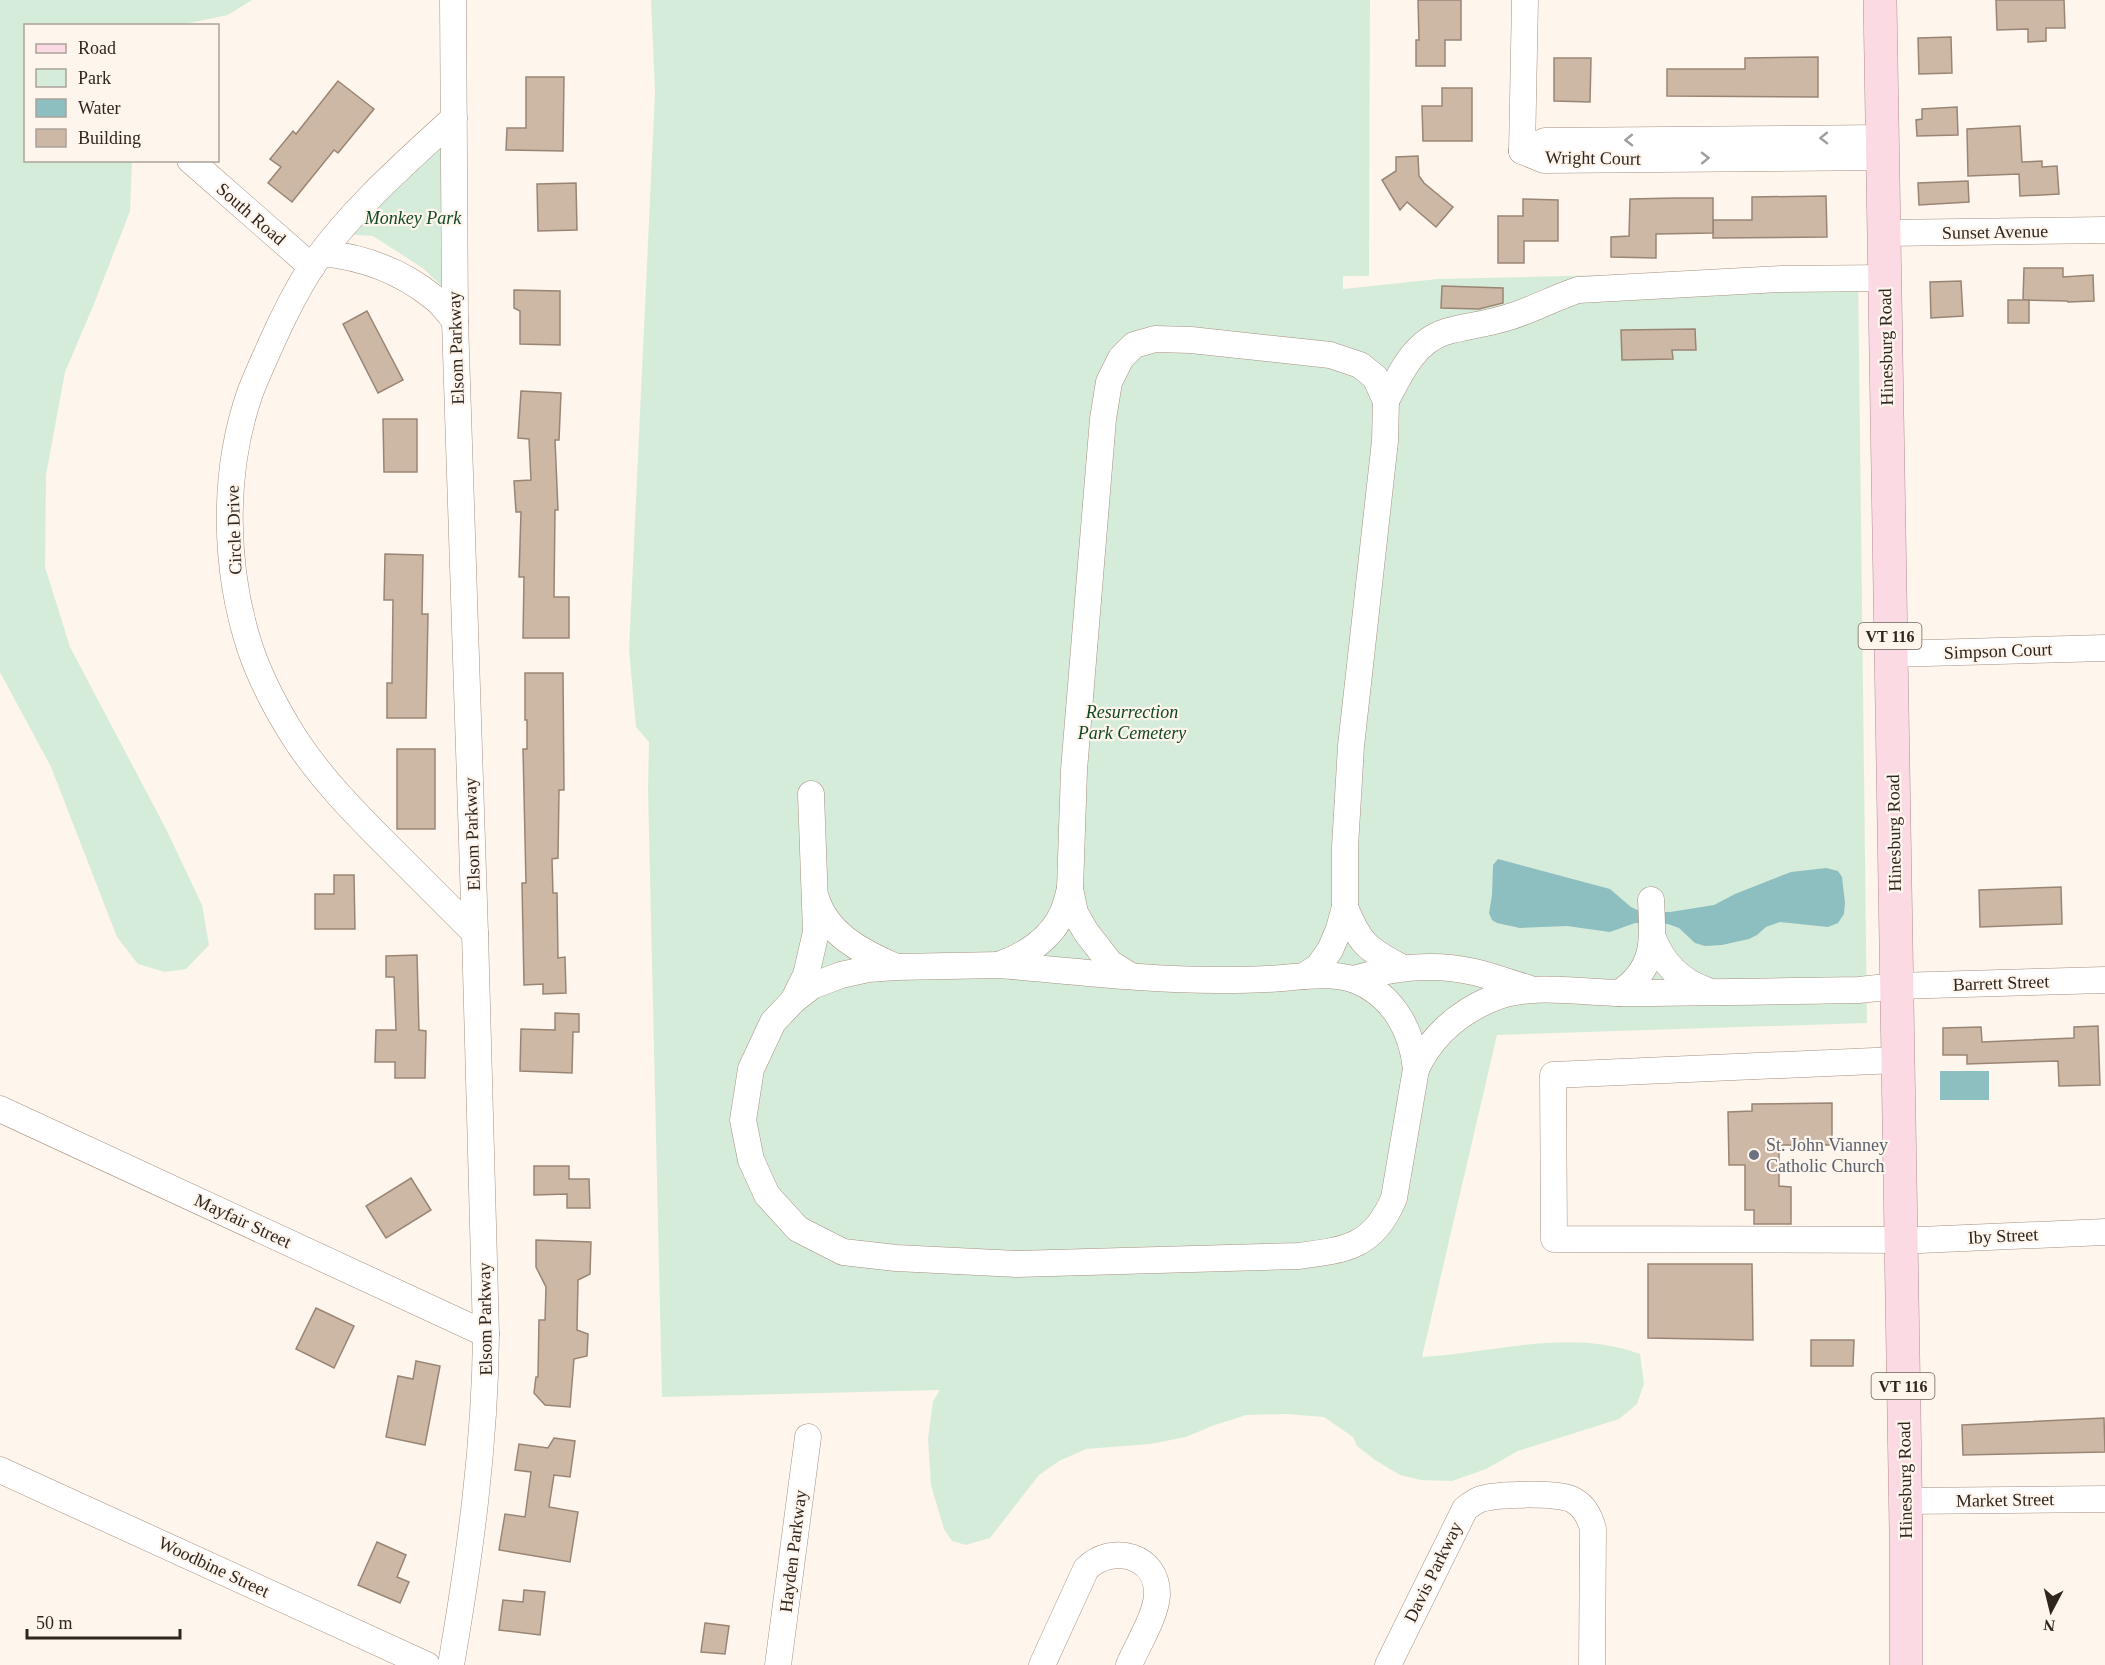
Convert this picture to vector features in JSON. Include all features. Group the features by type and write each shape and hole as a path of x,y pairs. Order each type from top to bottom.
{"main road":[{"name":"Hinesburg Road","path":"1880,0 1906,1665"}],"street":[{"name":"Elsom Parkway","path":"451,1665 481,1462 486,1334 455,321 453,0"},
{"name":"Wright Court","path":"1525,0 1522,151 1544,160 1882,147"},
{"name":"Circle Drive","path":"454,118 391,176 317,260 296,293 250,394 234,462 230,499 234,576 250,648 261,677 296,740 312,763 357,814 475,933"},
{"name":"South Road","path":"193,162 317,260"},
{"name":"Sunset Avenue","path":"1885,233 2105,230"},
{"path":"317,260 352,256 391,272 435,298 455,321"},
{"path":"1386,401 1410,358 1428,340 1444,333 1509,317 1554,297 1578,290 1599,287 1781,279 1885,278"},
{"path":"1129,975 1110,963 1086,932 1075,913 1070,889 1074,770 1103,419 1109,382 1121,358 1134,345 1155,339 1191,340 1330,355 1360,364 1375,377 1386,401 1385,441 1351,746 1345,847 1345,907 1330,950 1318,967 1304,976"},
{"name":"Simpson Court","path":"1891,654 2105,648"},
{"path":"794,1000 806,975 816,932 811,794"},
{"path":"1000,965 1022,956 1039,943 1063,913 1070,889"},
{"path":"815,895 820,910 836,930 862,951 896,967"},
{"path":"1619,993 1633,984 1641,975 1650,952 1653,936 1651,900"},
{"path":"1345,907 1354,930 1369,949 1401,967 1473,972 1536,990"},
{"path":"1653,936 1659,954 1680,978 1713,992"},
{"path":"1369,949 1371,983 1409,1034 1416,1069"},
{"path":"1401,967 1371,983 1304,976 1218,980 1000,965 896,967 868,969 841,975 812,986 794,1000 773,1022 751,1069 743,1120 751,1160 766,1195 798,1229 843,1252 896,1258 1017,1264 1298,1256 1332,1252 1360,1242 1377,1230 1388,1213 1394,1198 1416,1069 1425,1050 1437,1035 1474,1007 1491,998 1508,993 1536,990"},
{"name":"Barrett Street","path":"1536,990 1619,993 1859,990 1896,986 2105,980"},
{"name":"Iby Street","path":"1897,1060 1553,1075 1554,1239 1920,1240 2105,1232"},
{"name":"Mayfair Street","path":"0,1109 486,1334"},
{"name":"Hayden Parkway","path":"778,1665 808,1437"},
{"name":"Woodbine Street","path":"0,1470 427,1665"},
{"name":"Davis Parkway","path":"1388,1665 1465,1509 1476,1501 1496,1496 1555,1496 1567,1497 1578,1503 1590,1517 1593,1529 1592,1665"},
{"name":"Market Street","path":"1905,1501 2105,1498"},
{"path":"1042,1665 1086,1569 1100,1558 1117,1554 1142,1562 1153,1576 1157,1593 1154,1610 1129,1665"}],"green space":[{"path":"0,0 252,0 228,15 185,24 24,24 24,162 132,162 130,211 65,372 46,475 45,567 70,647 166,829 202,905 209,945 186,969 165,972 138,964 117,937 51,767 0,672"},
{"name":"Resurrection Park Cemetery","path":"651,0 1370,0 1369,276 1343,276 1343,289 1438,279 1858,269 1867,1023 1497,1035 1422,1357 1559,1342 1613,1346 1640,1354 1644,1384 1637,1404 1619,1419 1518,1451 1486,1469 1452,1481 1421,1480 1400,1475 1375,1460 1357,1446 1353,1437 1324,1417 1286,1414 1246,1415 1186,1437 1150,1444 1086,1449 1059,1461 1039,1475 990,1538 966,1545 952,1541 944,1529 931,1485 928,1439 933,1401 940,1390 662,1397 648,789 649,742 636,727 629,650 655,92"},
{"name":"Monkey Park","path":"446,135 455,299 424,269 373,236 343,234"}],"water":[{"path":"1498,859 1610,889 1631,907 1642,912 1670,912 1714,905 1735,894 1791,872 1826,868 1838,871 1842,877 1844,914 1838,923 1828,927 1780,922 1766,927 1749,939 1705,946 1695,943 1679,928 1668,924 1635,923 1610,932 1567,926 1520,928 1497,923 1492,920 1489,913 1493,865"},
{"path":"1940,1071 1989,1071 1989,1100 1940,1100"}],"building":[{"path":"1418,0 1461,0 1461,40 1445,40 1445,66 1416,66 1416,40 1419,40"},
{"path":"1996,0 2064,0 2065,28 2046,28 2046,41 2028,42 2028,29 1997,30"},
{"path":"1951,37 1952,73 1919,74 1918,38"},
{"path":"1818,57 1818,97 1667,96 1667,69 1745,69 1745,58"},
{"path":"1554,58 1591,58 1590,102 1554,101"},
{"path":"526,77 564,77 563,151 506,150 507,128 526,128"},
{"path":"338,81 374,109 338,153 334,150 292,202 268,183 281,167 270,159 293,131 296,134"},
{"path":"1442,88 1472,88 1472,141 1423,141 1422,106 1442,106"},
{"path":"1957,107 1958,135 1917,136 1916,120 1922,119 1922,109"},
{"path":"2020,126 2022,162 2042,161 2042,167 2057,166 2059,194 2020,196 2019,174 1968,176 1967,129"},
{"path":"1418,156 1419,176 1424,183 1453,207 1436,227 1407,202 1400,210 1382,180 1396,171 1396,157"},
{"path":"1968,181 1969,202 1919,205 1918,183"},
{"path":"576,183 577,230 538,231 537,184"},
{"path":"1826,196 1827,237 1713,238 1713,220 1752,220 1752,197"},
{"path":"1713,198 1713,233 1656,234 1656,258 1611,257 1611,237 1629,236 1630,199"},
{"path":"1523,199 1558,200 1558,241 1524,241 1524,263 1498,263 1498,216 1523,216"},
{"path":"2024,268 2063,268 2063,277 2093,275 2094,301 2023,300"},
{"path":"1961,281 1963,316 1931,318 1930,282"},
{"path":"1442,286 1503,288 1503,303 1479,309 1441,308"},
{"path":"514,290 560,291 560,345 520,344 520,311 514,308"},
{"path":"2008,300 2029,300 2029,323 2008,323"},
{"path":"367,311 403,380 378,393 343,324"},
{"path":"1695,329 1696,350 1672,350 1673,359 1622,360 1621,330"},
{"path":"521,391 561,393 559,440 555,440 558,510 555,510 554,597 569,597 569,638 523,638 524,577 519,577 521,512 516,512 514,481 531,480 529,439 518,438"},
{"path":"383,419 417,419 417,472 384,472"},
{"path":"385,554 423,555 422,614 428,614 426,718 387,718 387,683 392,683 393,600 384,600"},
{"path":"525,673 563,673 564,790 559,790 558,858 552,859 553,893 557,893 558,958 565,957 566,993 543,994 543,984 524,985 522,883 526,883 523,749 527,749"},
{"path":"397,749 435,749 435,829 397,829"},
{"path":"334,875 354,875 355,929 315,929 315,894 334,894"},
{"path":"2061,887 2062,924 1980,927 1979,890"},
{"path":"417,955 419,1030 426,1031 425,1078 395,1078 395,1062 375,1062 376,1030 396,1030 394,977 386,977 386,956"},
{"path":"555,1013 579,1014 579,1032 573,1032 572,1073 520,1071 521,1029 555,1030"},
{"path":"2098,1026 2100,1085 2059,1086 2058,1061 1967,1064 1967,1055 1943,1055 1943,1028 1981,1027 1982,1042 2074,1038 2074,1027"},
{"name":"St. John Vianney Catholic Church","path":"1832,1103 1832,1145 1779,1145 1779,1186 1791,1187 1791,1224 1754,1224 1754,1210 1745,1210 1745,1165 1729,1165 1728,1112 1752,1111 1752,1104"},
{"path":"534,1166 569,1166 569,1179 589,1179 590,1208 567,1208 567,1194 534,1195"},
{"path":"411,1178 431,1210 386,1238 366,1206"},
{"path":"536,1240 591,1242 590,1274 578,1280 577,1330 588,1334 587,1356 574,1359 570,1407 545,1405 534,1393 536,1377 538,1377 539,1320 545,1320 546,1287 536,1267"},
{"path":"1648,1264 1752,1264 1753,1340 1648,1338"},
{"path":"316,1308 354,1326 334,1368 296,1349"},
{"path":"1811,1340 1854,1340 1853,1366 1811,1366"},
{"path":"416,1361 440,1366 425,1445 386,1437 398,1376 413,1379"},
{"path":"2104,1418 2105,1452 1963,1455 1962,1425"},
{"path":"554,1438 575,1441 570,1477 554,1475 549,1507 578,1512 570,1562 499,1550 505,1514 525,1517 531,1472 515,1470 519,1444 548,1448"},
{"path":"377,1542 406,1555 397,1577 409,1582 400,1603 358,1585"},
{"path":"524,1590 545,1592 540,1635 499,1630 503,1600 523,1602"},
{"path":"705,1623 729,1626 725,1654 701,1652"}],"place":[{"name":"St. John Vianney Catholic Church","path":"1754,1155"}]}
